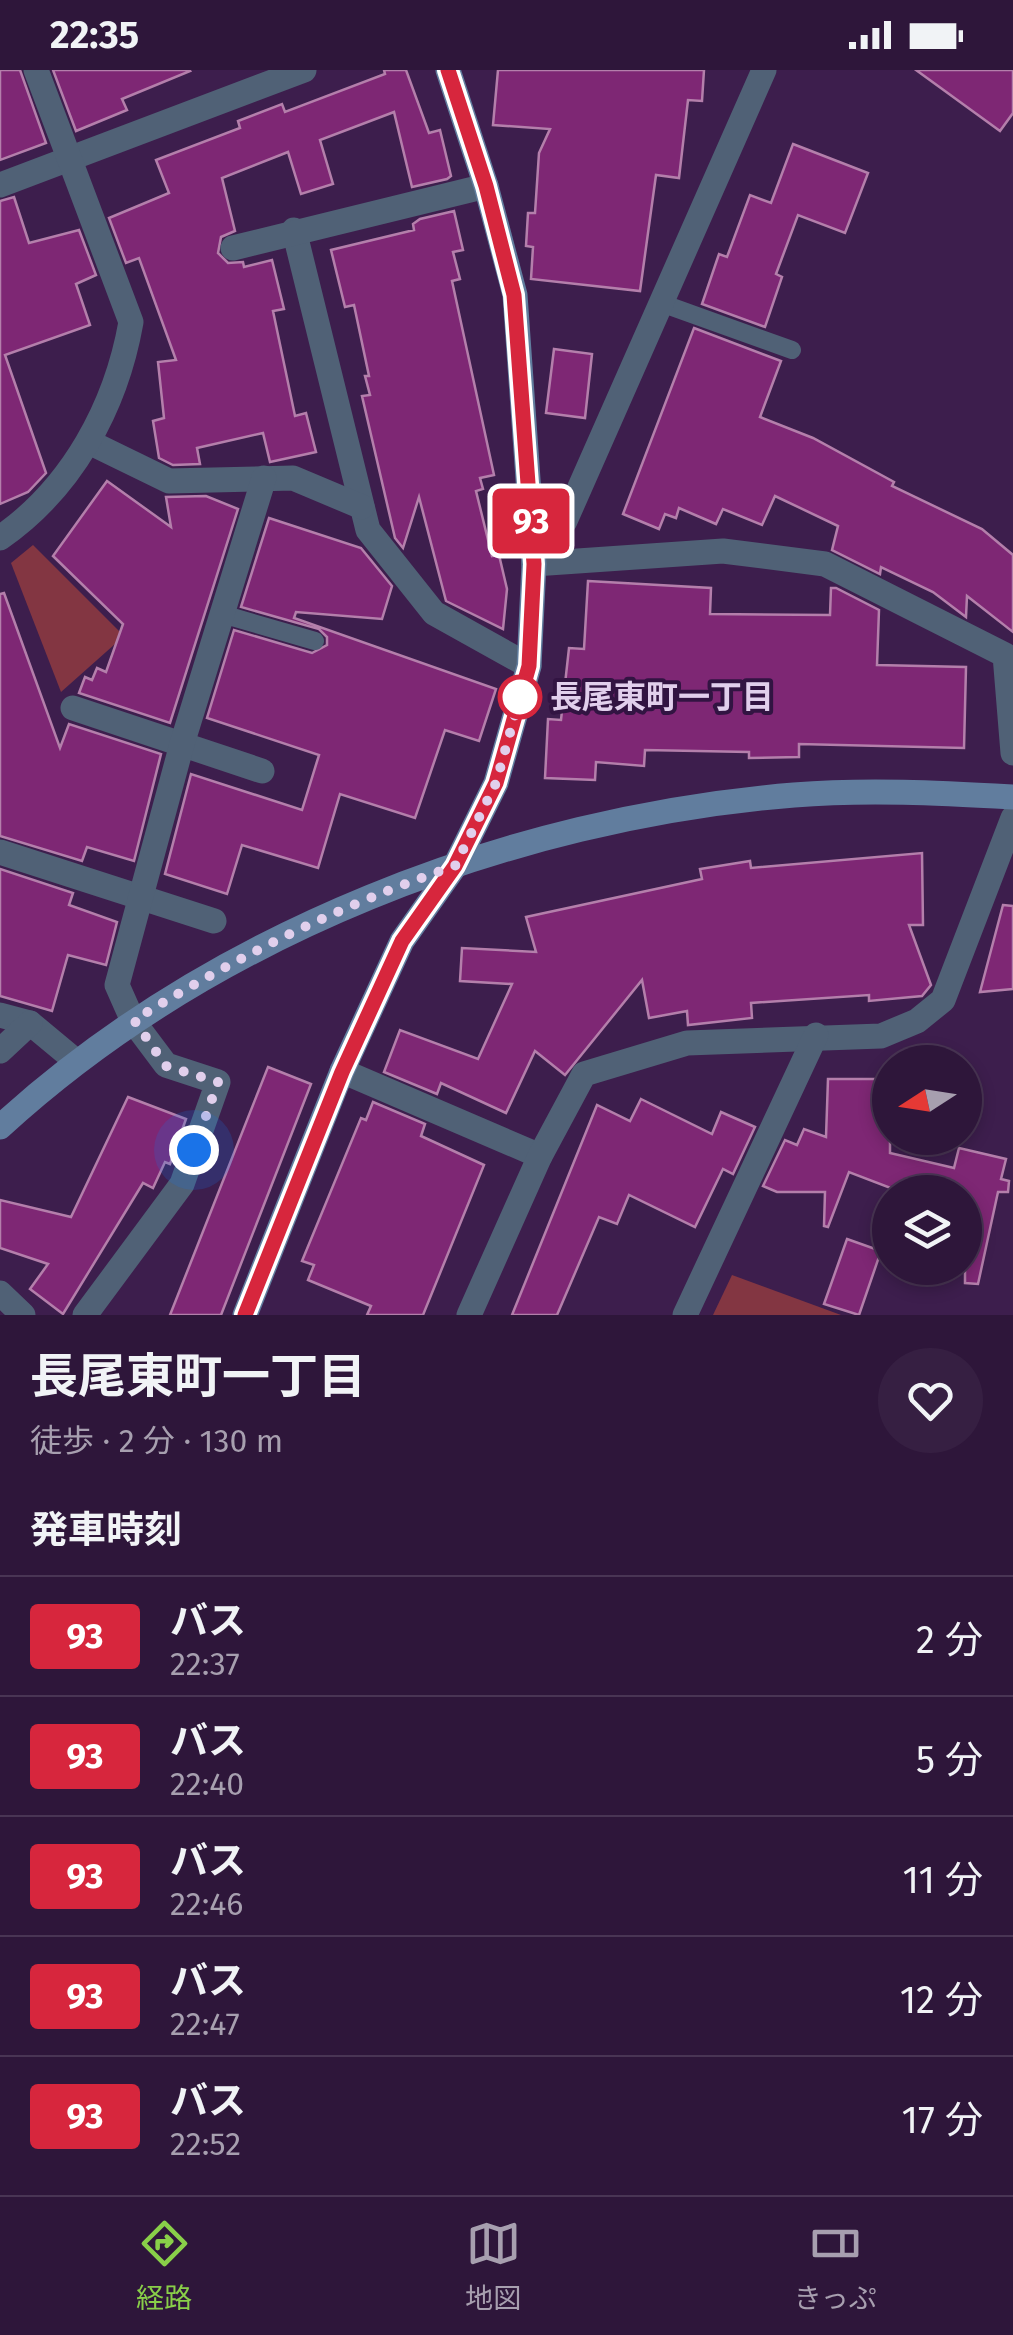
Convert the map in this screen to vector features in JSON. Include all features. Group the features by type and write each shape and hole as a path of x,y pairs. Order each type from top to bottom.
{"street":[{"path":"0,538 21,523 91,443 124,365 131,322 36,70"},
{"path":"0,185 71,161 245,81 304,70"},
{"path":"245,1315 342,1072 402,941 455,866 496,783 529,666 534,564 514,295 486,186 448,70"},
{"path":"534,564 565,520 764,70"},
{"path":"232,248 486,186"},
{"path":"294,230 368,530 434,614 529,666"},
{"path":"91,443 169,481 293,478 362,507"},
{"path":"85,1315 182,1184 218,1082 166,1066 134,1020 117,985 182,744 264,478"},
{"path":"534,564 724,551 825,564 1004,654 1013,753"},
{"path":"74,708 262,770"},
{"path":"0,1127 134,1020 229,962 354,901 455,866 603,826 737,801 906,792 1013,797"},
{"path":"469,1315 540,1156 584,1074 687,1044 816,1035 881,1036 917,1020 942,1000 1013,818"},
{"path":"0,852 214,922"},
{"path":"0,1015 30,1024 78,1062"},
{"path":"0,1051 30,1024"},
{"path":"685,1315 816,1035"},
{"path":"342,1072 540,1156"},
{"path":"0,1293 23,1315"}],"lane":[{"path":"661,303 792,350"},
{"path":"222,614 315,641"}],"shaded area":[{"path":"33,545 124,636 61,692 11,563"},
{"path":"732,1275 841,1315 713,1315"}],"building":[{"path":"0,70 20,70 46,143 0,160"},
{"path":"53,70 190,71 122,99 127,110 76,131"},
{"path":"384,70 406,70 429,133 440,130 451,176 447,179 412,187 394,112 320,140 333,184 301,194 288,152 222,178 235,231 221,237 218,253 228,263 243,262 244,267 272,260 284,309 273,311 295,416 306,413 316,452 270,462 263,433 197,448 200,464 173,465 159,458 153,421 164,418 158,362 176,360 139,258 126,263 109,218 169,193 156,160 240,128 238,121 282,104 285,112 385,74"},
{"path":"498,70 704,70 702,101 688,100 679,178 656,175 640,291 531,279 533,247 526,246 528,213 535,213 539,153 550,129 493,125"},
{"path":"916,70 1013,70 1013,113 1000,131"},
{"path":"793,144 868,173 845,233 798,215 776,274 782,277 765,327 702,304 719,254 727,257 750,195 771,203"},
{"path":"14,197 29,243 79,230 96,275 76,284 90,325 5,355 46,473 28,492 0,504 0,201"},
{"path":"454,211 463,250 453,252 460,279 452,281 494,475 480,478 483,489 476,491 492,556 499,555 507,589 503,629 446,601 419,497 403,548 395,538 362,396 370,395 365,376 369,376 354,305 345,307 331,250 414,230 413,224 420,219"},
{"path":"694,328 781,361 760,417 813,438 894,482 892,486 982,529 1013,555 1013,632 967,596 966,617 933,592 881,567 880,574 832,550 838,526 775,496 762,525 723,509 716,524 679,508 676,518 665,514 659,529 623,514"},
{"path":"554,349 592,354 585,418 546,413"},
{"path":"107,481 171,527 166,497 206,496 238,509 170,723 79,693 85,677 92,680 97,668 106,672 123,624 53,556"},
{"path":"269,518 361,548 392,586 382,619 296,612 294,618 496,689 479,741 445,730 415,818 340,794 318,868 242,845 227,894 165,874 191,774 302,810 319,755 207,718 234,630 312,653 327,645 327,637 319,629 241,607"},
{"path":"588,581 711,588 710,614 830,615 831,588 836,588 879,610 877,665 966,667 964,748 799,744 799,757 749,758 749,752 645,750 644,766 596,762 595,780 545,778 548,719 561,720 569,648 584,649"},
{"path":"4,593 60,748 69,724 161,754 134,861 87,847 82,861 0,836 0,594"},
{"path":"922,853 923,925 909,925 931,985 922,996 869,1001 869,995 751,1003 752,1018 688,1025 687,1011 649,1018 642,980 565,1075 535,1051 506,1113 441,1083 437,1094 384,1072 400,1030 478,1059 512,984 460,981 462,948 536,952 526,917 702,879 700,869 750,861 751,868"},
{"path":"0,869 73,893 69,905 117,922 106,965 68,955 52,1011 0,996"},
{"path":"1003,905 1013,906 1013,989 980,992"},
{"path":"268,1067 311,1084 221,1315 170,1315"},
{"path":"828,1079 872,1079 872,1155 899,1155 954,1168 957,1155 982,1153 1006,1159 1001,1179 1009,1181 1008,1192 998,1192 982,1266 982,1175 872,1175 872,1181 849,1172 828,1227 824,1226 825,1192 777,1192 763,1186 785,1140 797,1145 804,1129 826,1137"},
{"path":"128,1097 186,1119 170,1164 165,1162 153,1188 143,1183 63,1314 30,1289 48,1264 0,1248 0,1200 71,1217"},
{"path":"641,1099 712,1134 721,1112 755,1127 733,1174 723,1169 695,1227 629,1195 617,1224 599,1217 557,1315 512,1315 597,1105 630,1121"},
{"path":"373,1102 425,1124 421,1136 484,1165 423,1315 367,1315 371,1306 308,1280 314,1265 302,1261 361,1118 366,1120"},
{"path":"847,1239 872,1248 872,1277 859,1315 824,1304"}],"bus line":[{"name":"93","path":"245,1315 342,1072 402,941 455,866 496,783 529,666 534,564 514,295 486,186 448,70"}],"place":[{"name":"長尾東町一丁目","path":"520,697"}],"route":[{"path":"194,1150 218,1082 166,1066 134,1020 229,962 354,901 455,866 496,783 520,697"}]}
